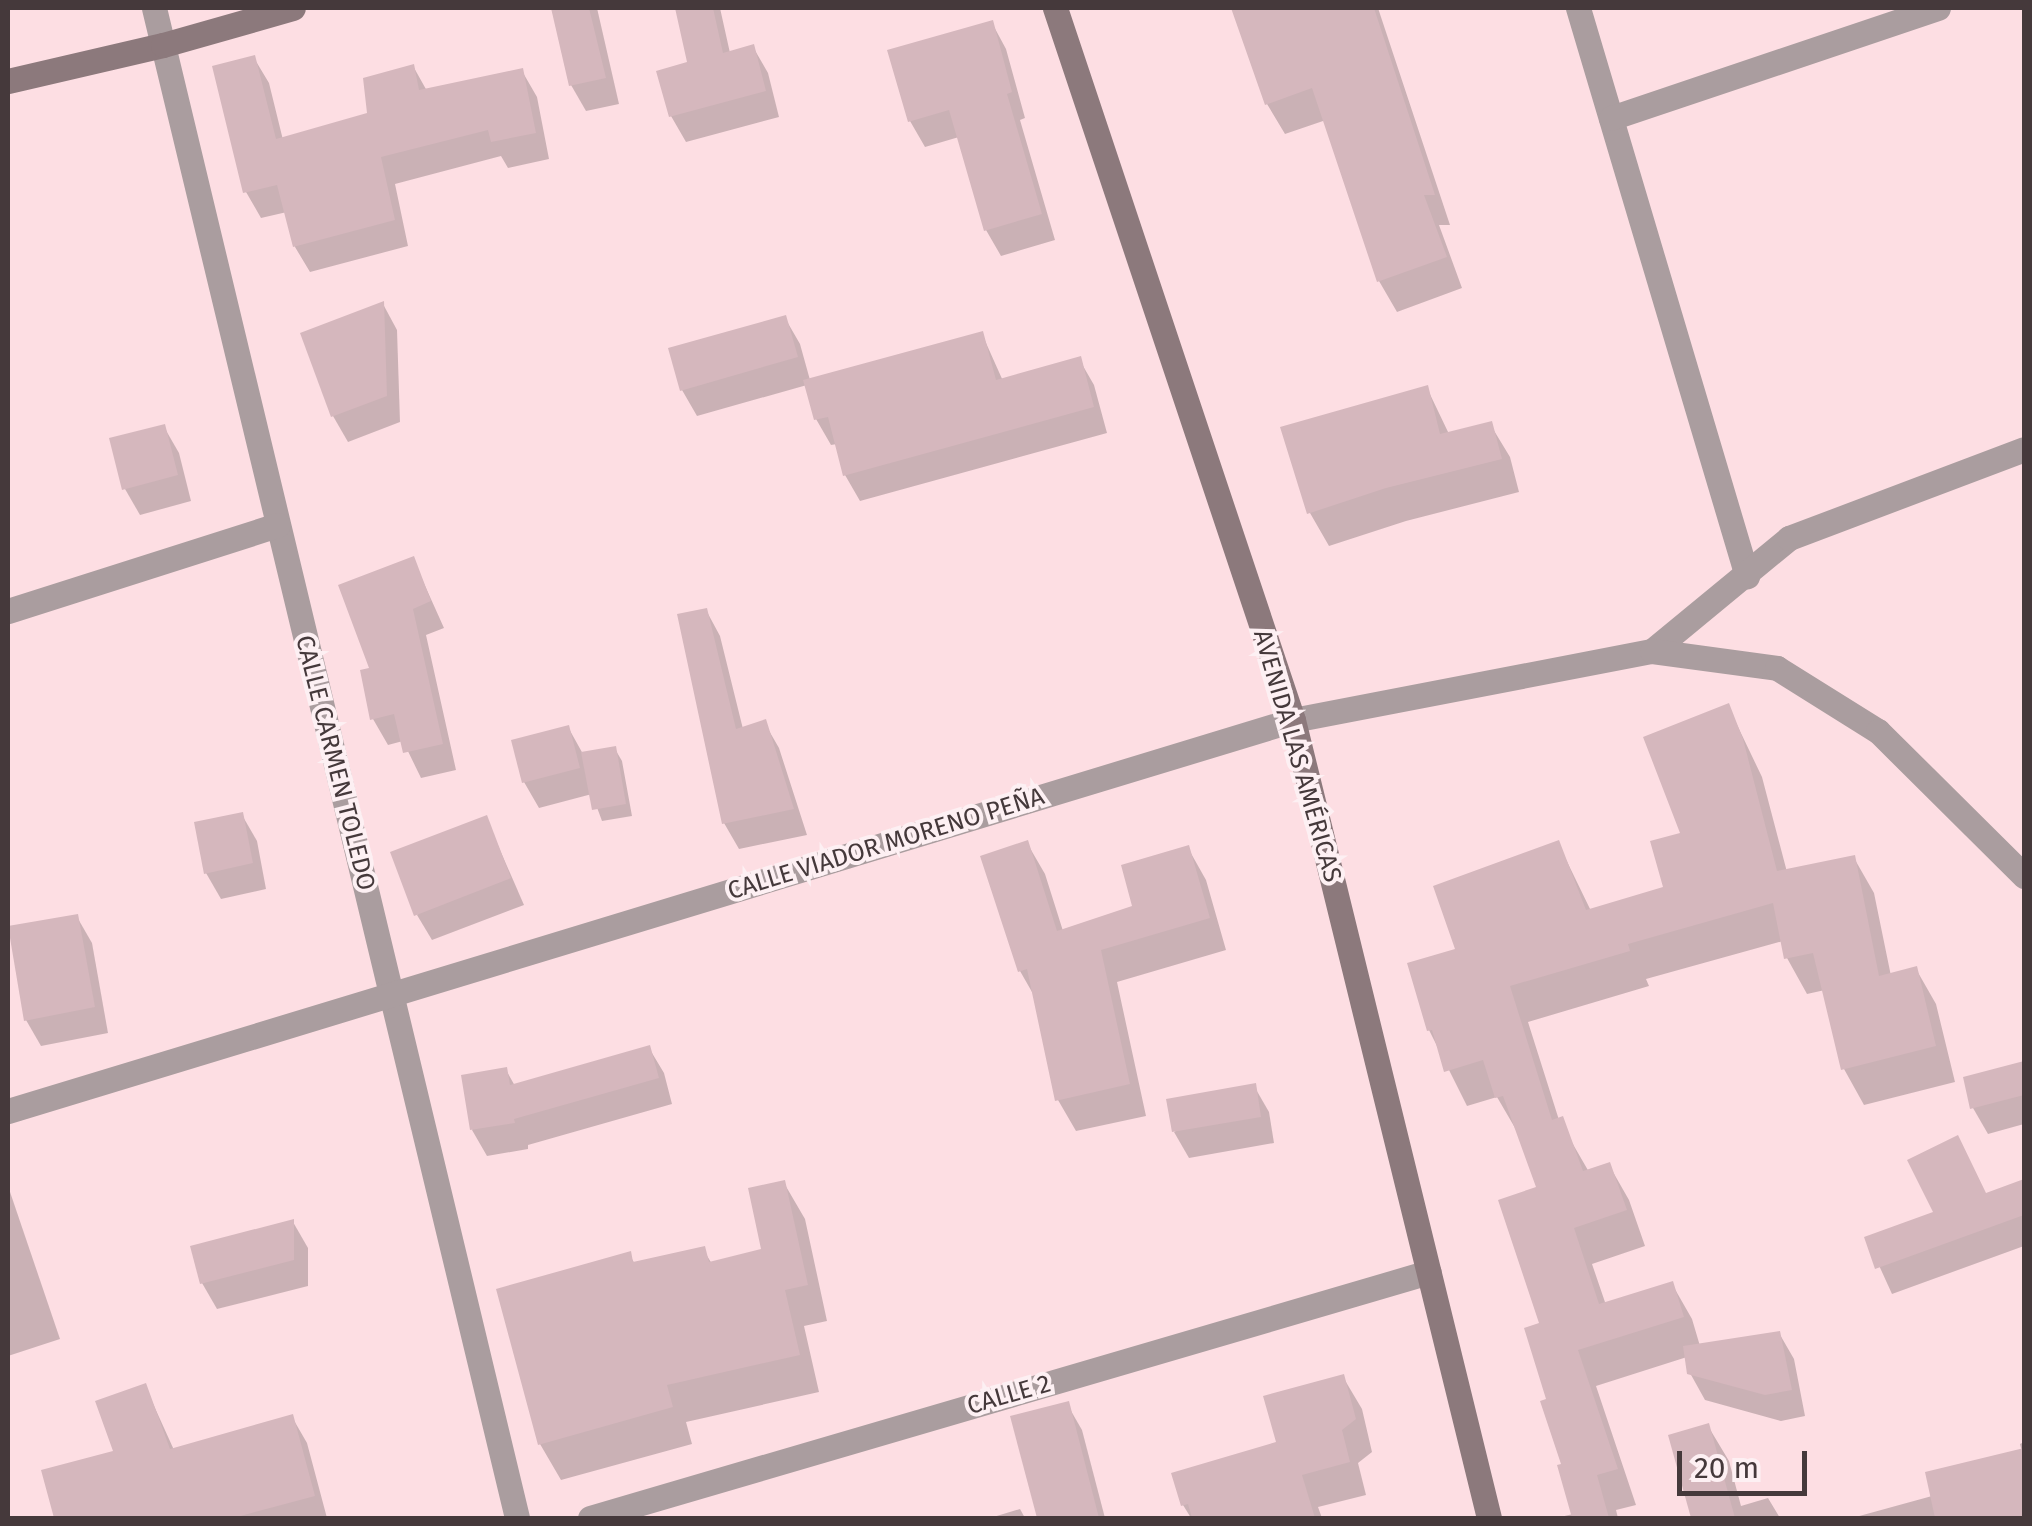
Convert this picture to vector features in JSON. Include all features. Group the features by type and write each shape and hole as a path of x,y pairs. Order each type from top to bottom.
{"main road":[{"path":"8,81 162,45 293,8"},
{"name":"AVENIDA LAS AMÉRICAS","path":"1055,8 1293,720 1489,1518"}],"street":[{"name":"CALLE CARMEN TOLEDO","path":"154,8 517,1518"},
{"path":"1578,8 1748,576"},
{"path":"1611,118 1938,8"},
{"path":"1652,651 1748,576 1788,538 2024,448"},
{"path":"8,611 278,526"},
{"name":"CALLE VIADOR MORENO PEÑA","path":"8,1111 1293,720 1652,651 1777,668 1878,732 2023,874"},
{"name":"CALLE 2","path":"590,1518 1428,1272"}],"building":[{"path":"551,8 589,8 606,78 569,86"},
{"path":"675,8 713,8 723,53 754,44 766,91 669,117 656,71 687,62"},
{"path":"1231,8 1374,8 1435,195 1424,195 1447,257 1377,282 1312,88 1265,105"},
{"path":"993,20 1012,92 1007,94 1042,214 984,231 949,110 908,122 887,50"},
{"path":"255,55 276,139 367,113 363,78 414,64 419,90 523,68 536,133 491,142 488,130 381,157 395,220 293,247 277,185 243,193 212,66"},
{"path":"384,301 387,396 331,417 300,333"},
{"path":"786,315 798,357 680,391 668,348"},
{"path":"983,331 996,380 1081,356 1094,407 843,476 828,417 814,420 803,380"},
{"path":"1428,385 1440,434 1492,421 1502,459 1386,488 1307,514 1280,427"},
{"path":"165,424 178,475 122,490 109,438"},
{"path":"414,556 431,601 413,609 443,744 403,753 394,714 370,720 360,670 369,668 338,585"},
{"path":"707,608 736,729 766,719 794,809 722,824 677,614"},
{"path":"1729,703 1743,739 1777,871 1855,855 1879,976 1917,966 1936,1046 1841,1070 1813,953 1784,959 1773,903 1628,944 1630,951 1510,986 1552,1120 1563,1116 1583,1171 1610,1162 1627,1210 1574,1228 1599,1304 1673,1281 1684,1317 1578,1350 1618,1469 1597,1475 1609,1518 1572,1518 1557,1465 1561,1464 1540,1401 1546,1399 1524,1328 1539,1323 1498,1200 1536,1187 1503,1096 1495,1098 1483,1060 1444,1072 1407,963 1455,949 1433,886 1559,840 1586,910 1663,887 1650,841 1680,833 1643,737"},
{"path":"569,725 580,768 522,783 511,740"},
{"path":"616,746 626,804 592,810 581,752"},
{"path":"243,812 253,863 204,874 194,822"},
{"path":"487,815 511,878 414,916 390,852"},
{"path":"1028,840 1057,931 1132,906 1121,865 1189,845 1210,918 1101,950 1130,1084 1055,1101 1027,969 1018,972 980,856"},
{"path":"78,914 95,1007 24,1021 8,926"},
{"path":"650,1045 659,1078 514,1119 515,1123 470,1130 461,1075 507,1067 510,1085"},
{"path":"2024,1061 2024,1095 1970,1109 1963,1077"},
{"path":"1256,1083 1261,1117 1172,1132 1166,1099"},
{"path":"1958,1135 1986,1193 2024,1179 2024,1215 1875,1269 1864,1237 1933,1212 1907,1160"},
{"path":"785,1180 808,1285 785,1290 800,1355 667,1385 673,1407 538,1445 496,1289 631,1251 633,1262 705,1246 709,1262 761,1249 748,1188"},
{"path":"294,1219 294,1260 200,1284 190,1246"},
{"path":"1780,1331 1792,1390 1765,1395 1687,1374 1683,1346"},
{"path":"1344,1374 1356,1419 1342,1430 1350,1462 1302,1475 1315,1518 1192,1518 1188,1504 1181,1506 1171,1473 1276,1442 1263,1396"},
{"path":"146,1383 170,1449 293,1414 315,1496 233,1518 54,1518 41,1470 113,1451 95,1401"},
{"path":"1069,1401 1099,1518 1037,1518 1010,1416"},
{"path":"1709,1423 1735,1518 1691,1518 1668,1435"},
{"path":"2024,1448 2024,1518 1935,1518 1925,1472"}]}
